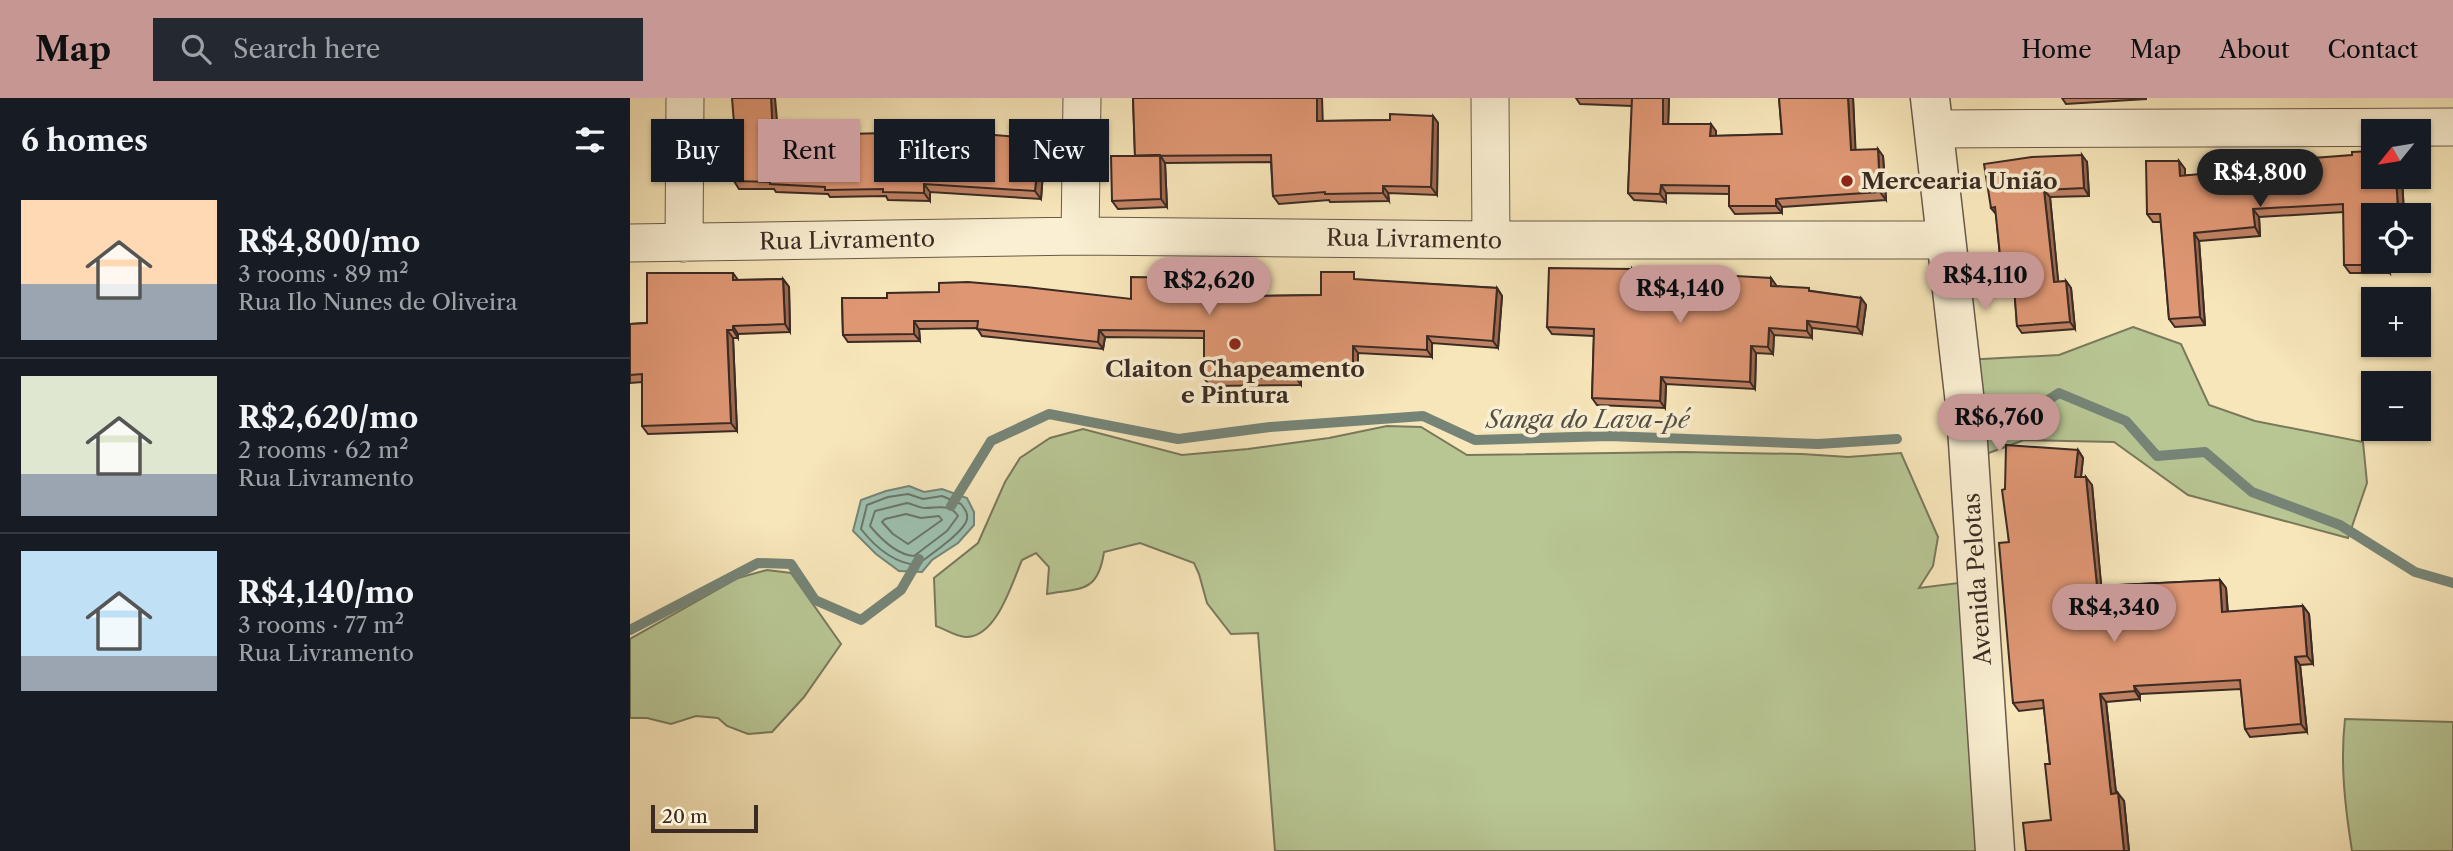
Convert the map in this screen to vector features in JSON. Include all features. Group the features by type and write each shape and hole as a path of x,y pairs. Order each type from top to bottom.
{"street":[{"path":"684,243 685,98"},
{"path":"1080,236 1082,98"},
{"path":"1490,98 1491,240"},
{"path":"1932,113 2453,127"},
{"name":"Avenida Pelotas","path":"1932,113 1967,422 1995,851"},
{"name":"Rua Livramento","path":"630,243 1080,236 1945,240"}],"green space":[{"path":"2133,327 2181,344 2209,405 2255,421 2363,442 2367,483 2348,538 2188,495 2114,442 2024,440 1975,458 1964,360 2059,355"},
{"path":"1387,426 1421,427 1467,455 1683,452 1848,457 1901,453 1938,537 1933,566 1919,588 1982,580 2006,851 1275,851 1258,633 1231,634 1207,603 1194,563 1140,543 1104,552 1097,575 1086,586 1047,594 1049,567 1036,553 1022,560 1002,607 987,628 978,634 963,637 936,626 934,578 978,543 1005,482 1020,458 1050,438 1083,429 1182,455 1329,438"},
{"path":"767,570 791,573 841,644 804,697 772,732 748,734 727,726 718,718 696,716 671,724 647,718 630,718 630,639 738,578"},
{"path":"2345,719 2453,722 2453,851 2352,851 2344,785"}],"water":[{"path":"909,486 924,492 942,489 967,498 974,512 974,525 958,543 932,560 922,572 899,571 876,554 853,531 861,500"}],"building":[{"path":"732,98 771,98 772,119 758,119 758,182 744,181 744,119 734,119"},
{"path":"1133,98 1317,98 1317,121 1390,120 1390,114 1433,116 1431,187 1383,186 1383,193 1325,192 1273,196 1271,155 1135,156"},
{"path":"1632,98 1663,98 1663,124 1711,124 1710,136 1782,134 1779,98 1848,98 1851,150 1878,149 1880,192 1776,199 1776,206 1729,206 1729,186 1661,185 1660,194 1628,193"},
{"path":"874,133 874,182 995,182 995,135 1009,136 1009,182 1036,182 1035,191 924,184 924,193 883,192 883,189 825,190 825,187 770,184 860,182 860,134"},
{"path":"2352,152 2361,152 2361,189 2397,189 2398,203 2361,203 2361,265 2344,265 2343,204 2253,209 2255,227 2194,233 2200,317 2169,319 2160,214 2147,214 2146,161 2179,161 2180,176 2273,167 2273,161 2352,155"},
{"path":"1160,155 1161,199 1112,201 1111,156"},
{"path":"2082,155 2084,188 2044,190 2054,282 2066,281 2070,322 2017,326 2013,274 2002,275 1995,207 1991,208 1984,164 2032,157"},
{"path":"1549,268 1632,269 1632,277 1736,281 1736,276 1771,278 1771,286 1809,288 1809,291 1861,298 1857,327 1807,321 1807,331 1769,328 1768,347 1751,346 1750,382 1661,377 1660,401 1592,398 1594,329 1547,327"},
{"path":"1203,269 1255,269 1255,296 1321,295 1321,272 1354,272 1354,279 1497,288 1493,341 1427,336 1427,350 1353,346 1353,366 1296,366 1296,378 1204,378 1204,331 1099,330 1098,342 977,329 978,321 914,321 914,334 843,335 842,298 887,298 887,293 939,292 939,283 968,282 1131,299 1131,277 1203,278"},
{"path":"647,273 733,273 733,280 783,279 785,324 733,326 733,330 727,330 731,423 642,426 642,374 630,375 630,324 647,323"},
{"path":"2006,445 2078,450 2075,477 2086,477 2097,586 2220,580 2222,612 2303,606 2307,656 2295,657 2301,724 2245,729 2240,680 2134,686 2135,691 2100,694 2111,794 2118,793 2124,851 2026,851 2023,823 2051,820 2045,764 2050,764 2043,700 2013,703 1999,543 2009,542 2002,490 2005,489"}],"waterway":[{"name":"Sanga do Lava-pé","path":"2000,431 2059,393 2126,421 2157,456 2205,452 2252,492 2340,525 2415,572 2453,583"},
{"name":"Sanga do Lava-pé","path":"951,506 991,441 1049,414 1178,439 1270,427 1423,416 1475,440 1609,436 1818,444 1897,439"},
{"name":"Sanga do Lava-pé","path":"630,630 758,563 791,564 815,600 861,620 901,590 919,559"}],"place":[{"name":"Mercearia União","path":"1847,181"},
{"name":"Claiton Chapeamento e Pintura","path":"1235,344"}]}
